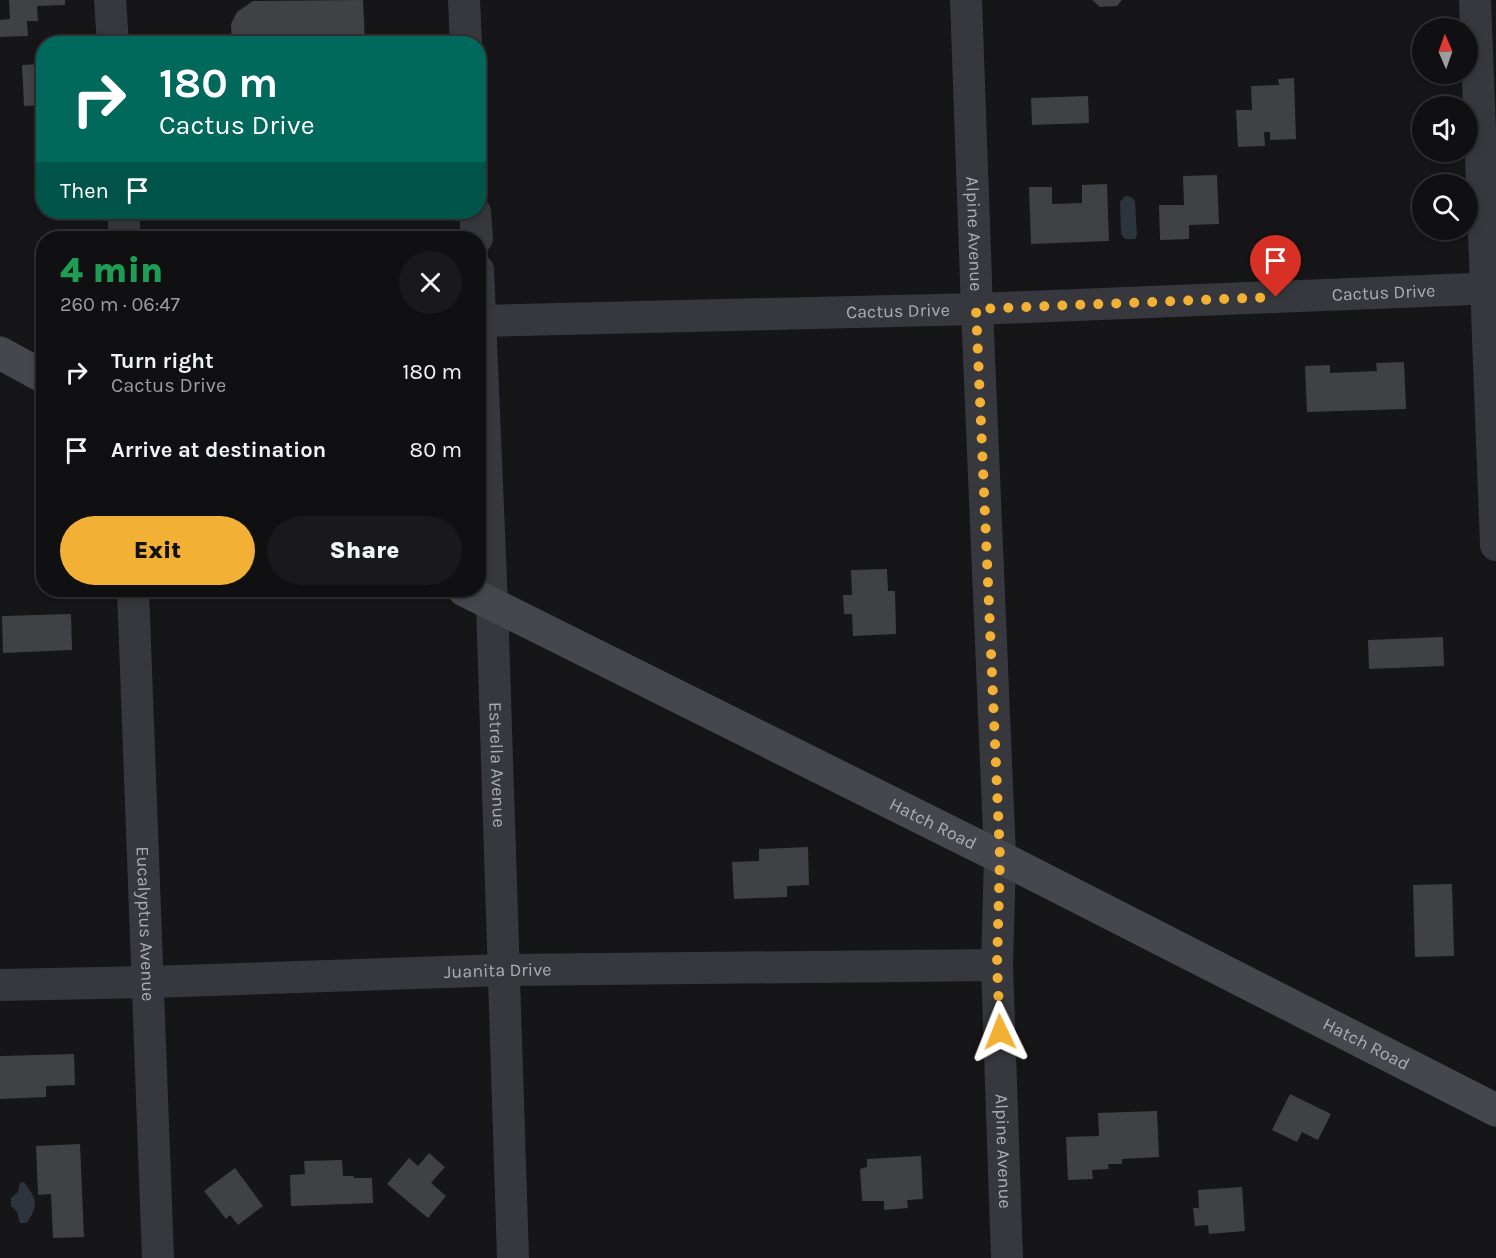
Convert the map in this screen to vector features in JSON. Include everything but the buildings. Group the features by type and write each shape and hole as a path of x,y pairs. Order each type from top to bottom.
{"street":[{"path":"110,0 112,36"},
{"path":"464,0 466,36"},
{"name":"Alpine Avenue","path":"966,0 976,309 1000,857 997,965 1007,1258"},
{"path":"1476,0 1491,289 1496,545"},
{"name":"Cactus Drive","path":"486,321 976,309 1491,289"},
{"path":"0,353 36,372"},
{"name":"Eucalyptus Avenue","path":"133,597 158,1258"},
{"name":"Hatch Road","path":"478,597 1000,857 1496,1110"},
{"name":"Estrella Avenue","path":"478,597 504,970 513,1258"},
{"name":"Juanita Drive","path":"0,985 504,970 997,965"}],"shaded area":[{"path":"1125,196 1135,201 1137,235 1135,239 1125,239 1121,234 1120,202"},
{"path":"24,1182 32,1193 35,1206 27,1223 20,1223 17,1212 11,1206 11,1198 18,1192 20,1183"}],"route":[{"path":"1000,1032 997,965 1000,857 976,309 1276,297"}]}
